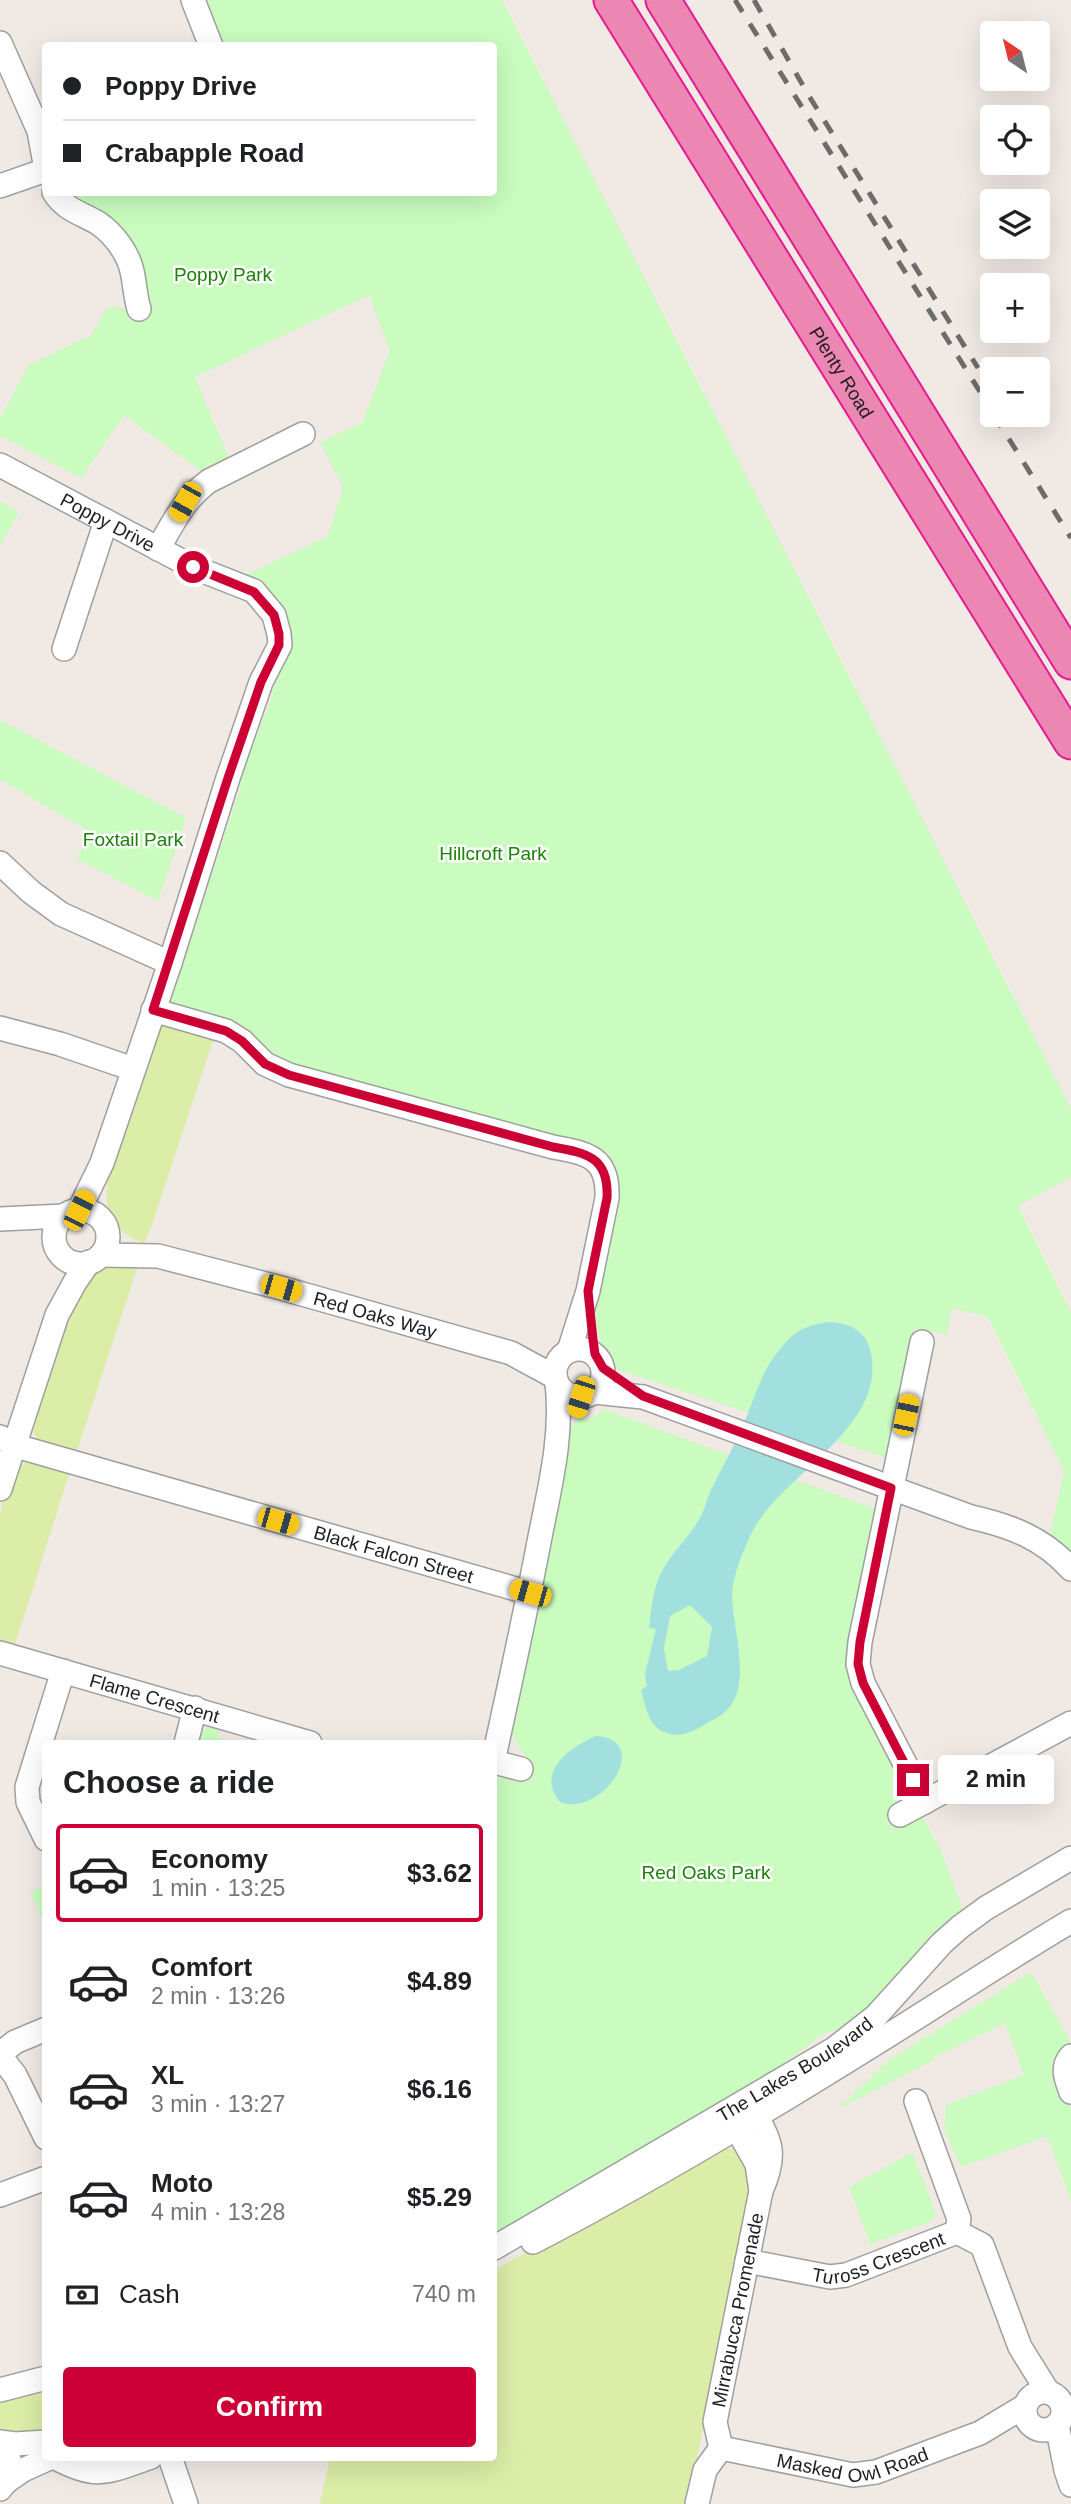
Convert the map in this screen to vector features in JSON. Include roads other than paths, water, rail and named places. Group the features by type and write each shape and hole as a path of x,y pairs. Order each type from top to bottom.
{"highway":[{"name":"Plenty Road","path":"611,0 1071,742"},
{"path":"663,0 1071,662"}],"street":[{"path":"193,0 209,42"},
{"path":"0,43 39,131 42,147"},
{"path":"0,186 42,170"},
{"path":"57,196 63,205 109,232 121,247 132,271 139,309"},
{"path":"158,549 185,502 195,491 219,476 305,435"},
{"name":"Poppy Drive","path":"0,465 216,578 267,618 261,682 170,963"},
{"path":"64,649 106,522"},
{"path":"0,863 31,892 61,914 170,963 102,1163 87,1218"},
{"path":"153,1010 226,1031 242,1041 265,1064 289,1075 553,1147 582,1152 594,1159 605,1174 602,1187 607,1198 588,1291 566,1353 558,1362 556,1380 560,1407 557,1447 530,1593 497,1743"},
{"path":"0,1028 60,1044 133,1069"},
{"path":"57,1315 61,1289 56,1229 87,1218"},
{"path":"0,1219 87,1218 108,1239 75,1282 57,1315 8,1440 0,1489"},
{"name":"Red Oaks Way","path":"87,1218 158,1256 511,1353 556,1380"},
{"path":"0,1219 57,1248 72,1262 95,1258"},
{"name":"Red Oaks Way","path":"95,1258 158,1256"},
{"path":"557,1447 587,1394 602,1381 591,1329 588,1291"},
{"path":"922,1342 860,1642 858,1664 866,1690 925,1802"},
{"path":"566,1353 582,1349 643,1396 971,1517 1013,1527 1035,1538 1071,1569"},
{"name":"Red Oaks Way","path":"511,1353 566,1353"},
{"path":"556,1380 567,1394 643,1396"},
{"name":"Black Falcon Street","path":"8,1440 23,1448 530,1593"},
{"path":"971,1517 1032,1548 1071,1581"},
{"name":"Flame Crescent","path":"0,1653 315,1740"},
{"path":"42,1831 28,1802 27,1787 63,1671"},
{"path":"187,1740 195,1708"},
{"path":"900,1815 1071,1723"},
{"path":"497,1763 522,1769"},
{"name":"The Lakes Boulevard","path":"497,2260 609,2200 743,2114 853,2036 876,2016 942,1943 986,1909 1071,1858"},
{"name":"The Lakes Boulevard","path":"497,2246 870,2047 1071,1921"},
{"path":"925,1962 926,1971 937,1984 953,1988 969,1983"},
{"path":"41,2032 14,2055 3,2058 42,2131"},
{"path":"1071,2056 1066,2061 1065,2075 1071,2092"},
{"path":"916,2101 959,2219 957,2232"},
{"name":"Mirrabucca Promenade","path":"721,2448 715,2422 761,2191 771,2169 772,2158 767,2135 743,2114"},
{"path":"0,2195 42,2179"},
{"name":"Tuross Crescent","path":"747,2261 830,2277 846,2275 957,2232 982,2245 1020,2347 1049,2410 1068,2477"},
{"path":"0,2390 42,2379"},
{"name":"Masked Owl Road","path":"721,2448 853,2475 876,2472 1049,2410"},
{"path":"0,2443 42,2442"},
{"path":"0,2443 8,2453 11,2472 4,2485"},
{"path":"697,2504 705,2470 721,2448"},
{"path":"4,2485 42,2461"},
{"path":"61,2461 77,2469 104,2472 139,2461"},
{"path":"171,2461 186,2504"}],"water":[{"path":"824,1323 849,1326 860,1332 868,1342 872,1377 864,1403 849,1426 785,1490 751,1534 736,1571 732,1594 740,1672 734,1701 723,1714 698,1729 683,1734 667,1733 652,1721 641,1690 647,1686 645,1674 656,1629 649,1628 658,1580 666,1564 700,1518 771,1361 796,1333","holes":["690,1605 712,1627 707,1656 679,1670 668,1671 664,1648 670,1616"]},
{"path":"596,1736 613,1741 621,1750 621,1763 616,1776 592,1799 576,1804 560,1802 553,1791 551,1781 554,1771 567,1754"}],"railway":[{"path":"735,0 980,392"},
{"path":"754,0 809,96 978,368"},
{"path":"1002,427 1071,538"}],"park label":[{"name":"Poppy Park","path":"223,274"},
{"name":"Foxtail Park","path":"133,839"},
{"name":"Hillcroft Park","path":"493,853"},
{"name":"Red Oaks Park","path":"706,1872"}]}
